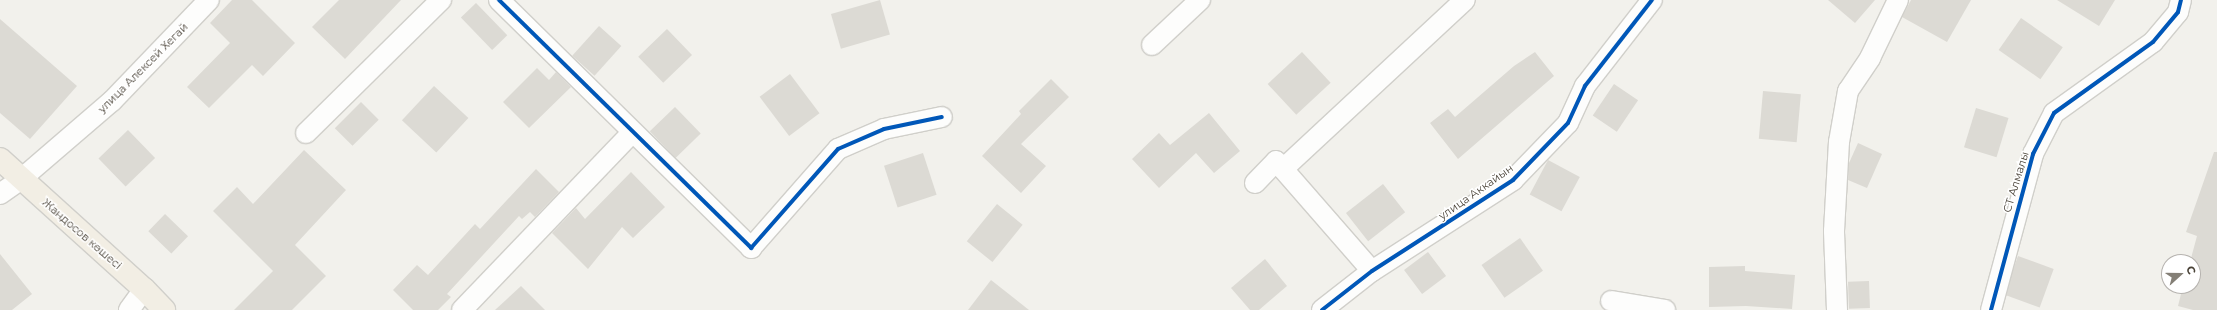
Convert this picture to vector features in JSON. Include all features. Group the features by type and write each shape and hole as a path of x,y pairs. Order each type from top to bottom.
{"main road":[{"name":"Жандосов көшесі","path":"0,160 20,180 144,289 164,310"}],"street":[{"name":"улица Алексей Хегай","path":"0,194 20,180 112,102 209,0"},
{"path":"306,133 441,0"},
{"path":"499,0 632,133 751,248 838,150 884,130 942,117"},
{"path":"1152,45 1200,0"},
{"path":"1283,168 1465,0"},
{"name":"улица Аккайын","path":"1322,310 1372,272 1513,180 1568,123 1585,86 1652,0"},
{"path":"1837,310 1835,224 1839,142 1848,92 1870,58 1898,0"},
{"name":"СТ Алмалы","path":"1991,310 2033,154 2054,113 2153,42 2178,12 2181,0"},
{"path":"462,310 632,133"},
{"path":"1255,183 1276,161 1372,272"},
{"path":"129,310 144,289"},
{"path":"1611,301 1665,310"}],"building":[{"path":"232,0 252,0 295,43 263,76 252,65 209,108 187,87 230,43 210,23"},
{"path":"339,0 401,0 345,59 312,27"},
{"path":"880,0 890,35 841,49 831,14"},
{"path":"1828,0 1875,0 1855,23"},
{"path":"1911,0 1971,0 1947,42 1902,17"},
{"path":"2057,0 2115,0 2099,26"},
{"path":"476,3 507,35 492,50 461,18"},
{"path":"2021,18 2063,47 2040,79 1999,50"},
{"path":"0,19 77,86 30,139 0,113"},
{"path":"599,26 621,46 595,76 572,56"},
{"path":"667,29 692,55 663,83 638,57"},
{"path":"1302,52 1331,83 1296,115 1268,84"},
{"path":"1535,52 1554,76 1458,159 1430,123 1448,109 1455,117 1514,66"},
{"path":"537,68 549,80 556,72 571,87 529,128 503,102"},
{"path":"790,74 819,113 789,136 760,97"},
{"path":"1051,79 1069,97 1021,144 1046,166 1021,193 982,156 1021,114 1019,111"},
{"path":"1614,84 1638,100 1617,132 1593,116"},
{"path":"434,86 468,118 436,152 402,120"},
{"path":"1763,91 1801,94 1797,142 1759,139"},
{"path":"361,102 379,120 353,146 335,128"},
{"path":"675,107 701,134 676,158 650,131"},
{"path":"1976,108 2009,118 1997,157 1964,147"},
{"path":"1209,113 1240,151 1214,173 1196,153 1159,188 1132,159 1159,133 1170,145"},
{"path":"128,130 155,158 126,187 99,158"},
{"path":"1858,143 1882,154 1867,188 1848,180 1849,163"},
{"path":"304,150 346,190 295,245 326,276 292,310 234,310 273,271 213,211 237,187 253,204"},
{"path":"2214,152 2217,152 2217,310 2193,310 2178,306 2181,294 2201,294 2201,254 2192,254 2197,236 2186,232"},
{"path":"923,153 937,195 898,208 884,166"},
{"path":"1548,160 1580,177 1561,211 1530,194"},
{"path":"536,169 559,192 535,217 530,212 522,219 519,216 447,294 451,297 438,310 413,310 393,290 417,265 428,275 475,224 480,229"},
{"path":"631,172 665,207 633,238 622,227 588,269 552,233 576,208 585,219"},
{"path":"1383,184 1405,212 1368,241 1346,213"},
{"path":"997,204 1023,225 992,262 967,241"},
{"path":"165,214 188,236 171,253 148,231"},
{"path":"1520,238 1543,271 1504,298 1481,265"},
{"path":"1428,252 1446,276 1422,294 1404,270"},
{"path":"0,254 32,294 12,310 0,310"},
{"path":"2018,256 2054,269 2040,308 2004,295"},
{"path":"1265,259 1287,286 1259,310 1250,310 1231,288"},
{"path":"1745,266 1745,271 1795,275 1792,309 1746,306 1709,307 1709,267"},
{"path":"991,280 1029,310 968,310"},
{"path":"1869,281 1870,308 1849,309 1848,282"},
{"path":"521,286 545,310 495,310"}],"cycle path":[{"path":"499,0 751,248 838,149 884,129 942,117"},
{"path":"1322,310 1372,271 1513,180 1568,123 1585,86 1652,0"},
{"path":"1991,310 2033,154 2054,113 2153,42 2178,12 2181,0"}]}
